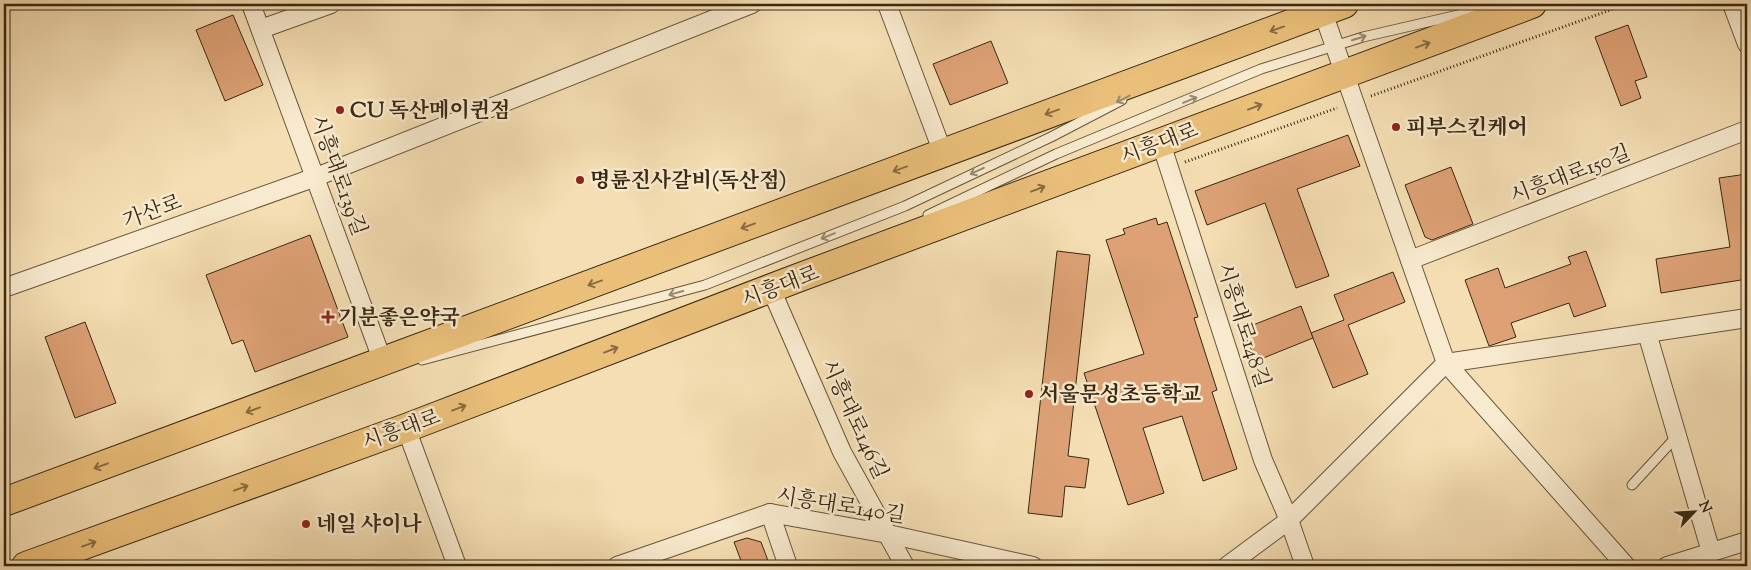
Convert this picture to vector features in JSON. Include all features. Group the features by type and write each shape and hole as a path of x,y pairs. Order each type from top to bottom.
{"main road":[{"name":"시흥대로","path":"26,566 406,428 783,284 1532,4"},
{"path":"4,502 299,393 385,366 943,153 1213,53 1329,6"}],"street":[{"name":"시흥대로139길","path":"251,4 385,366"},
{"path":"261,29 331,4"},
{"name":"가산로","path":"4,288 316,177 752,4"},
{"path":"887,4 943,153"},
{"path":"1732,4 1747,44"},
{"path":"1329,6 1335,46 1344,74 1446,363 1626,566"},
{"name":"시흥대로150길","path":"1410,260 1747,130"},
{"name":"시흥대로148길","path":"1161,142 1263,460 1289,520 1306,566"},
{"name":"시흥대로146길","path":"783,284 842,452 905,566"},
{"path":"1227,566 1289,520 1446,363 1747,318"},
{"path":"1647,333 1711,552"},
{"path":"406,428 457,566"},
{"path":"770,513 788,566"},
{"name":"시흥대로140길","path":"621,566 770,513 888,534 1033,566"},
{"path":"1667,566 1747,541"}],"lane":[{"path":"917,221 1056,154 1261,70 1363,37 1496,6"},
{"path":"1145,88 1213,53"},
{"path":"415,362 705,285 905,206 1051,137 1128,97"},
{"path":"783,284 891,234"},
{"path":"1632,485 1677,436"}],"path":[{"path":"1169,168 1627,4"}],"building":[{"path":"233,15 263,85 225,101 196,30"},
{"path":"1628,25 1647,77 1635,81 1641,98 1621,106 1595,37"},
{"path":"991,41 1008,83 950,105 933,64"},
{"path":"1348,135 1360,166 1297,189 1329,276 1296,288 1265,203 1207,225 1195,191"},
{"path":"1451,167 1473,224 1432,240 1425,237 1405,185"},
{"path":"1747,174 1747,279 1661,293 1656,259 1730,247 1719,178"},
{"path":"1156,218 1158,225 1167,222 1198,317 1194,318 1217,390 1212,392 1237,469 1203,481 1182,416 1143,428 1164,493 1128,505 1084,373 1144,354 1106,240 1125,234 1123,229"},
{"path":"310,235 348,337 255,372 243,340 232,344 206,275"},
{"path":"1057,251 1090,255 1068,456 1089,459 1085,488 1065,486 1062,517 1028,513"},
{"path":"1586,251 1606,306 1574,317 1569,303 1511,323 1516,337 1489,346 1465,280 1498,268 1505,288 1571,264 1568,257"},
{"path":"1393,272 1405,302 1348,325 1368,374 1333,388 1311,333 1344,320 1334,295"},
{"path":"1301,306 1313,338 1256,361 1243,329"},
{"path":"85,322 116,403 75,418 45,337"},
{"path":"747,538 761,542 770,566 743,566 734,542"}],"place":[{"name":"CU 독산메이퀸점","path":"340,110"},
{"name":"피부스킨케어","path":"1396,127"},
{"name":"명륜진사갈비(독산점)","path":"580,180"},
{"name":"기분좋은약국","path":"328,317"},
{"name":"서울문성초등학교","path":"1029,394"},
{"name":"네일 샤이나","path":"306,524"}]}
